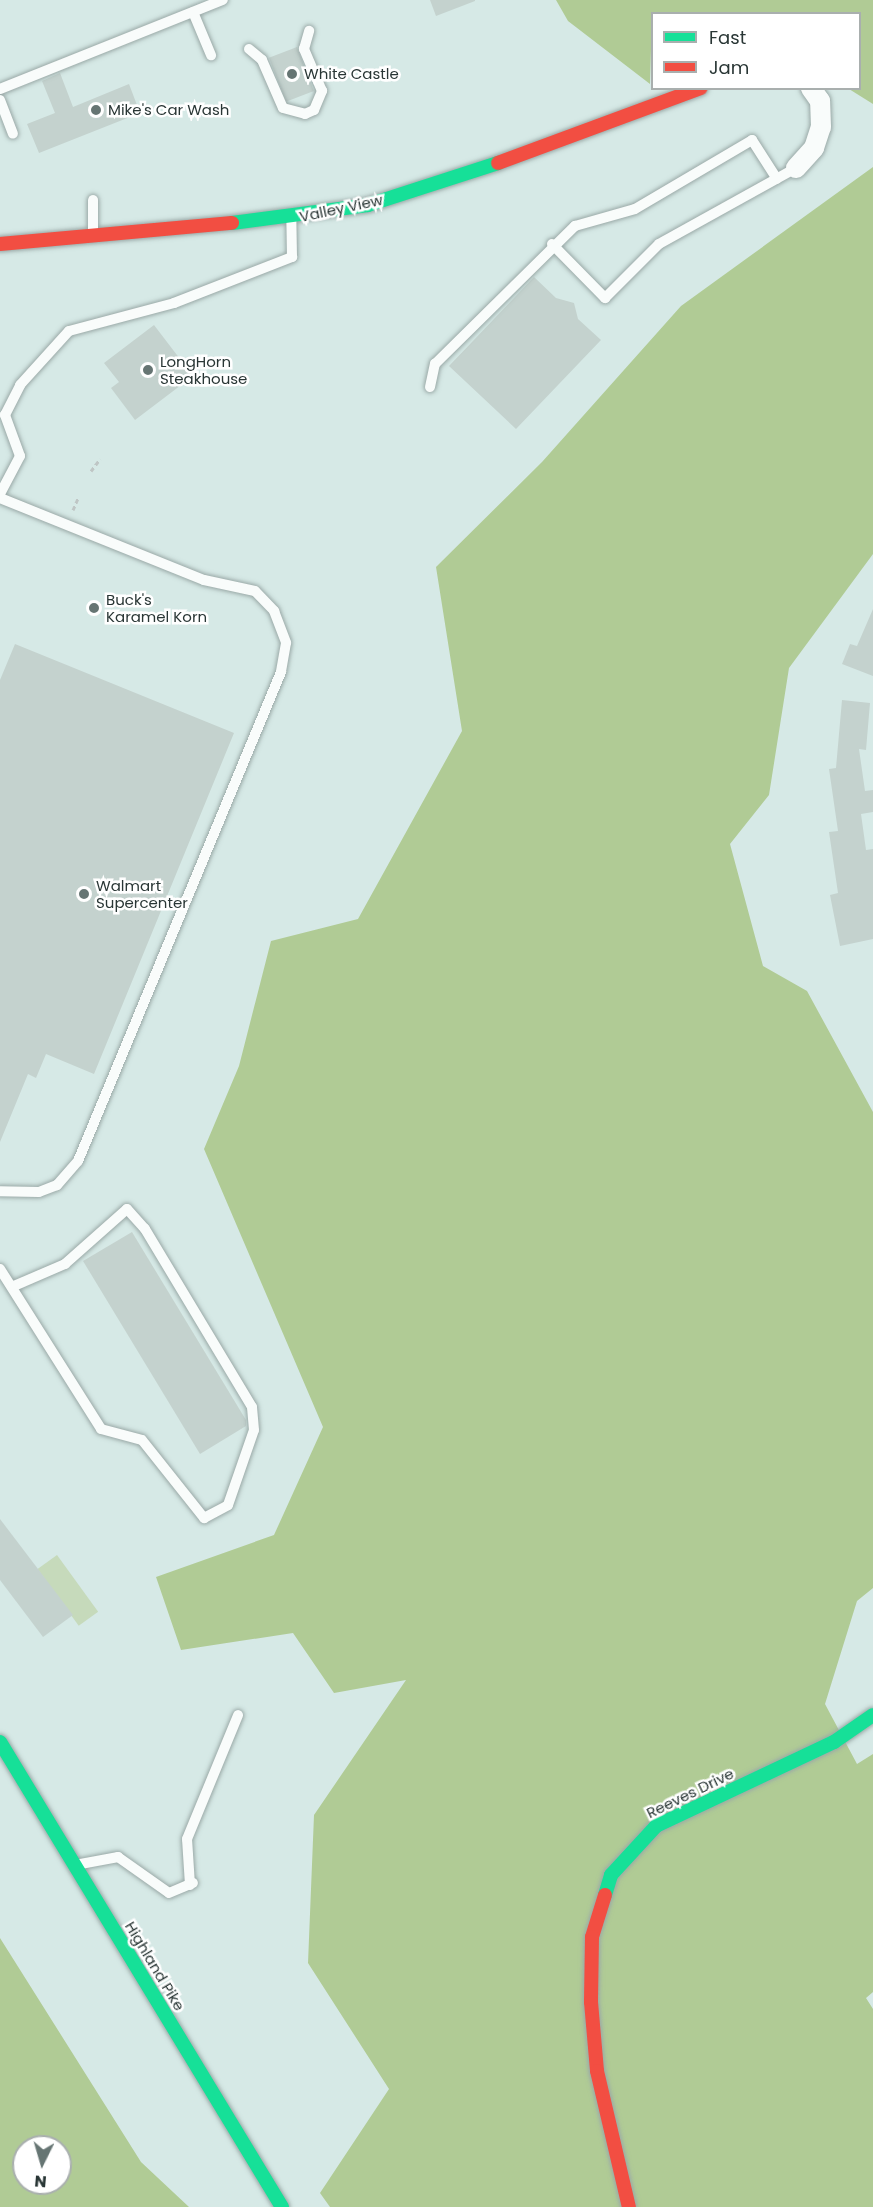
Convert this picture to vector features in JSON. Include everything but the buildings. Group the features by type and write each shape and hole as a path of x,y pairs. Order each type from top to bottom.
{"street":[{"name":"Valley View","path":"0,244 291,218 368,205 548,147 696,90"},
{"path":"796,168 814,148 821,127 820,101 812,90"},
{"name":"Reeves Drive","path":"629,2207 597,2071 591,2002 592,1937 611,1875 656,1826 825,1747 873,1715"},
{"name":"Highland Pike","path":"0,1742 282,2207"}],"lane":[{"path":"0,89 224,0"},
{"path":"193,12 211,55"},
{"path":"249,49 262,60 283,108 305,114 314,110 322,91 304,49 309,31"},
{"path":"0,100 13,134"},
{"path":"430,387 435,364 552,244 575,226 635,208 752,140 777,179"},
{"path":"552,244 605,298 659,244 796,168"},
{"path":"93,200 93,234"},
{"path":"0,1191 39,1192 57,1185 78,1161 280,672 286,644 274,611 255,591 204,580 0,496 20,456 5,415 20,385 69,331 174,303 292,257 291,218"},
{"path":"0,1269 15,1286 101,1429 142,1440 204,1518 228,1504 254,1430 252,1407 145,1229 127,1209 65,1264 15,1286"},
{"path":"75,1865 118,1857 170,1893 191,1884 187,1839 238,1714"}],"path":[{"path":"90,471 100,459"},
{"path":"73,510 78,498"}],"green space":[{"path":"556,0 873,0 873,104 851,90 861,90 861,12 651,12 650,84 568,21"},
{"path":"873,167 873,554 789,668 769,795 730,844 763,966 807,991 873,1112 873,1588 857,1601 825,1704 857,1764 873,1754 873,1992 866,1998 873,2009 873,2207 330,2207 320,2193 389,2089 308,1963 314,1815 406,1680 334,1693 293,1633 181,1650 156,1577 274,1535 323,1427 204,1149 239,1066 271,941 358,919 462,731 436,567 542,462 681,306"},
{"path":"57,1555 98,1612 79,1626 38,1569"},
{"path":"0,1938 141,2162 189,2207 0,2207"}],"traffic: fast":[{"path":"232,223 368,205 498,163"},
{"path":"605,1895 611,1875 656,1826 834,1742 873,1715"},
{"path":"0,1742 282,2207"}],"traffic: jam":[{"path":"498,163 696,90"},
{"path":"0,244 232,223"},
{"path":"605,1895 592,1937 591,2002 597,2071 629,2207"}],"place":[{"name":"White Castle","path":"292,74"},
{"name":"Mike's Car Wash","path":"96,110"},
{"name":"LongHorn Steakhouse","path":"148,370"},
{"name":"Buck's Karamel Korn","path":"94,608"},
{"name":"Walmart Supercenter","path":"84,894"}]}
